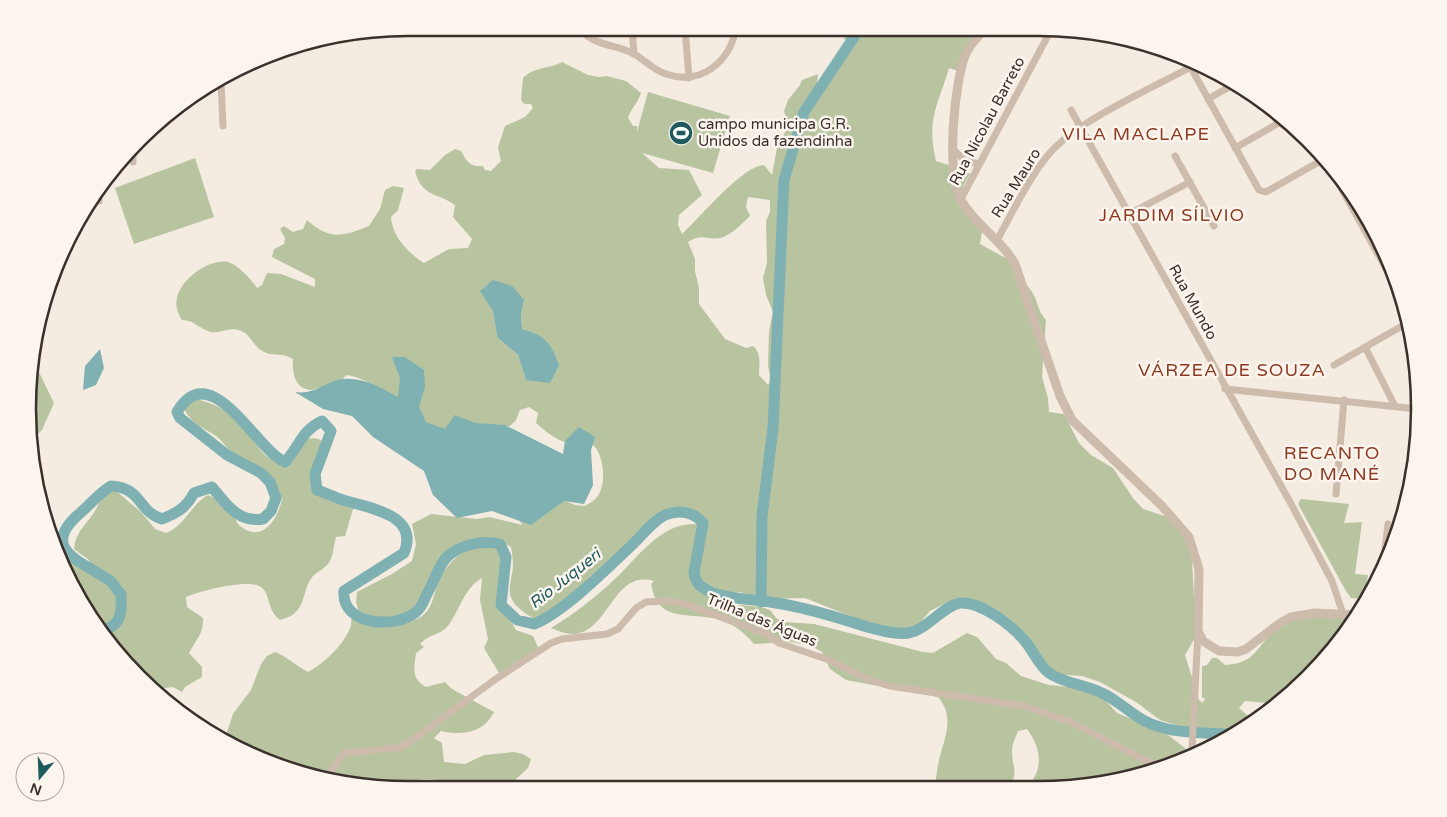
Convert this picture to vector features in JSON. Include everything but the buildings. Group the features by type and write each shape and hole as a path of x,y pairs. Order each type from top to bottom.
{"street":[{"path":"588,36 591,39 634,54 657,70 676,77 689,78 705,74 716,66 729,49 733,36"},
{"path":"633,36 634,54"},
{"path":"686,36 689,78"},
{"path":"978,36 970,46 963,63 956,104 953,149 955,182 961,199 1015,264 1060,396 1072,420 1168,512 1189,537 1199,568 1198,631 1191,747"},
{"name":"Rua Nicolau Barreto","path":"961,199 1048,36"},
{"name":"Rua Mauro","path":"997,240 1048,155 1080,128 1188,68"},
{"path":"1190,69 1257,186 1266,192 1318,164"},
{"path":"221,87 222,126"},
{"path":"1208,99 1228,88"},
{"name":"Rua Mundo","path":"1071,110 1318,554 1332,580 1343,614"},
{"path":"1235,148 1278,124"},
{"path":"953,149 965,161 979,164"},
{"path":"1175,156 1214,226"},
{"path":"1129,214 1190,182"},
{"path":"1334,365 1401,326"},
{"path":"1365,347 1395,406"},
{"path":"1225,389 1411,408"},
{"path":"1336,494 1344,400"},
{"path":"1387,537 1388,524"},
{"name":"Trilha das Águas","path":"330,772 344,754 351,751 403,746 538,651 562,639 607,634 618,629 636,608 646,602 656,600 684,604 764,633 779,643 829,660 872,681 890,686 1024,706 1050,714 1086,729 1152,763"},
{"path":"1198,631 1203,641 1210,646 1224,652 1238,652 1246,649 1291,617 1315,613 1348,614"}],"green space":[{"path":"845,36 978,36 958,71 949,68 937,103 932,134 933,147 936,161 958,168 958,165 970,174 963,186 965,204 982,232 980,244 1009,260 1013,269 1032,292 1046,320 1042,377 1048,398 1049,412 1064,414 1079,443 1091,455 1113,468 1133,498 1143,509 1174,519 1188,543 1192,560 1196,636 1185,655 1199,700 1203,703 1205,698 1202,698 1202,666 1207,665 1212,658 1217,658 1225,665 1244,661 1255,653 1276,629 1294,619 1314,615 1347,616 1334,635 1302,672 1266,703 1245,701 1239,708 1247,716 1224,732 1180,726 1160,720 1136,702 1100,682 1082,676 1051,674 1043,668 1014,636 994,619 983,611 956,598 930,611 918,625 899,630 870,624 805,598 767,599 739,592 729,593 723,600 730,607 741,605 761,607 770,610 776,618 785,622 814,624 923,652 933,653 967,633 977,637 996,659 1006,663 1021,676 1049,685 1089,689 1098,692 1117,713 1164,732 1186,750 1158,761 1111,774 1087,778 1032,781 1037,772 1039,758 1038,750 1027,729 1018,731 1013,746 1013,781 935,781 947,725 946,711 938,697 846,680 830,669 822,652 813,647 792,642 754,644 740,631 724,621 681,615 665,610 654,596 651,584 654,581 640,580 629,584 620,592 596,623 586,630 571,634 551,628 600,592 644,549 665,532 689,524 703,525 703,516 690,509 677,509 664,515 652,526 609,572 558,605 551,612 547,621 529,616 512,599 510,594 513,567 511,547 493,539 484,539 474,541 456,550 442,564 432,580 428,603 422,613 415,616 396,615 390,623 392,625 407,623 416,620 424,614 431,605 438,582 443,573 455,558 463,552 480,545 499,546 502,560 501,591 510,620 516,630 533,636 538,647 532,655 499,673 484,648 488,639 480,600 482,578 470,588 447,627 420,644 424,647 416,653 414,668 416,677 426,687 445,682 452,689 494,712 490,719 478,729 464,733 441,731 434,738 442,743 444,762 465,764 484,755 514,752 523,754 531,759 528,768 514,781 425,779 408,781 360,778 336,774 289,761 227,733 233,714 251,690 261,664 267,656 275,652 308,672 329,657 348,633 351,619 361,620 356,602 357,592 392,574 412,561 416,544 412,524 431,514 477,519 489,517 522,525 516,514 556,497 575,505 585,506 595,500 603,483 603,469 600,456 594,446 588,443 568,443 555,438 536,423 538,413 529,407 520,410 516,420 510,426 490,427 449,443 400,403 372,384 359,378 346,375 339,383 312,390 305,389 295,379 293,359 264,352 240,330 231,329 211,332 190,321 182,320 177,310 176,301 179,291 189,278 212,263 228,262 236,266 257,288 262,285 267,273 281,274 315,287 315,279 272,257 274,249 284,244 285,238 280,229 284,226 293,232 303,229 307,220 323,231 337,235 369,226 380,209 385,190 393,186 404,188 398,210 391,217 392,224 402,243 412,254 424,263 449,249 468,248 472,239 453,217 455,205 426,190 415,171 417,169 430,170 445,155 455,149 461,151 472,165 483,166 485,170 491,171 501,161 498,147 505,126 525,117 533,108 531,104 524,104 521,100 523,78 531,72 562,62 588,75 607,76 626,81 641,93 628,118 633,126 637,126 637,132 648,92 730,116 713,173 642,153 659,168 689,170 702,195 679,215 678,225 682,234 744,174 764,165 772,175 777,148 788,126 784,111 788,100 802,80 818,74 817,83 826,85 856,42 853,39 844,40","holes":["748,197 770,200 770,212 766,221 767,263 763,278 766,295 773,312 769,331 768,366 771,380 768,385 759,375 759,359 756,349 753,346 746,348 725,339 699,304 695,259 688,242 701,237 720,238 732,232 750,216 746,207","524,300 521,315 522,329 535,333 526,380 518,355 497,337 493,311"]},
{"path":"195,158 214,217 134,244 115,188"},
{"path":"38,370 54,403 42,430 37,435 36,408"},
{"path":"188,398 210,403 225,410 243,424 265,455 276,461 284,462 290,460 306,440 312,438 321,440 320,458 312,489 322,497 333,502 358,506 353,509 345,536 336,537 329,563 313,576 306,588 300,607 289,617 280,620 270,607 264,590 255,585 224,586 186,597 187,607 203,618 201,632 189,653 202,667 202,677 185,687 182,692 173,687 163,688 129,654 113,635 86,595 70,561 90,568 89,560 74,549 75,543 81,530 95,511 105,489 115,490 141,512 155,529 166,533 173,530 208,495 225,506 233,514 239,525 247,530 262,531 273,521 282,499 273,483 230,450 218,438 192,420 183,405"},
{"path":"1301,499 1349,504 1344,523 1362,522 1355,574 1368,575 1366,584 1359,599 1351,598 1346,591 1298,504"}],"water":[{"path":"493,280 512,286 524,300 521,315 522,329 542,337 553,351 559,365 550,383 526,380 518,355 497,337 493,311 480,291"},
{"path":"100,349 104,368 96,385 83,390 85,366"},
{"path":"392,357 405,357 424,370 425,387 419,407 426,422 445,429 455,415 475,423 505,425 563,454 565,441 579,427 595,437 591,450 593,485 584,504 564,501 531,525 492,511 457,518 433,495 424,471 373,437 352,416 323,409 295,392 309,392 337,380 351,379 372,384 398,397 400,378"}],"waterway":[{"path":"761,602 762,516 773,428 784,180 804,112 855,36"},
{"name":"Rio Juqueri","path":"108,628 117,621 121,611 121,594 109,580 68,553 64,545 63,536 68,526 79,514 111,486 129,491 135,495 148,511 162,519 181,509 188,503 194,493 212,487 233,511 246,518 263,519 271,511 276,498 270,482 261,473 227,455 180,418 177,412 190,397 204,394 218,400 233,411 273,454 285,462 305,434 322,421 331,431 315,474 317,490 378,510 398,521 405,529 407,540 404,553 344,591 345,603 360,618 371,621 396,621 416,612 446,558 465,546 493,543 500,544 506,557 501,605 517,620 534,624 559,610 573,599 657,520 670,513 681,512 691,514 703,523 694,573 700,586 713,593 799,607 867,627 898,633 915,631 948,608 960,603 968,603 986,610 1012,628 1027,644 1042,666 1054,676 1102,693 1153,725 1186,732 1220,734"}],"place":[{"name":"campo municipa G.R. Unidos da fazendinha","path":"681,133"}],"district":[{"name":"VILA MACLAPE","path":"1136,134"},
{"name":"JARDIM SÍLVIO","path":"1172,215"},
{"name":"VÁRZEA DE SOUZA","path":"1232,370"},
{"name":"RECANTO DO MANÉ","path":"1332,463"}]}
